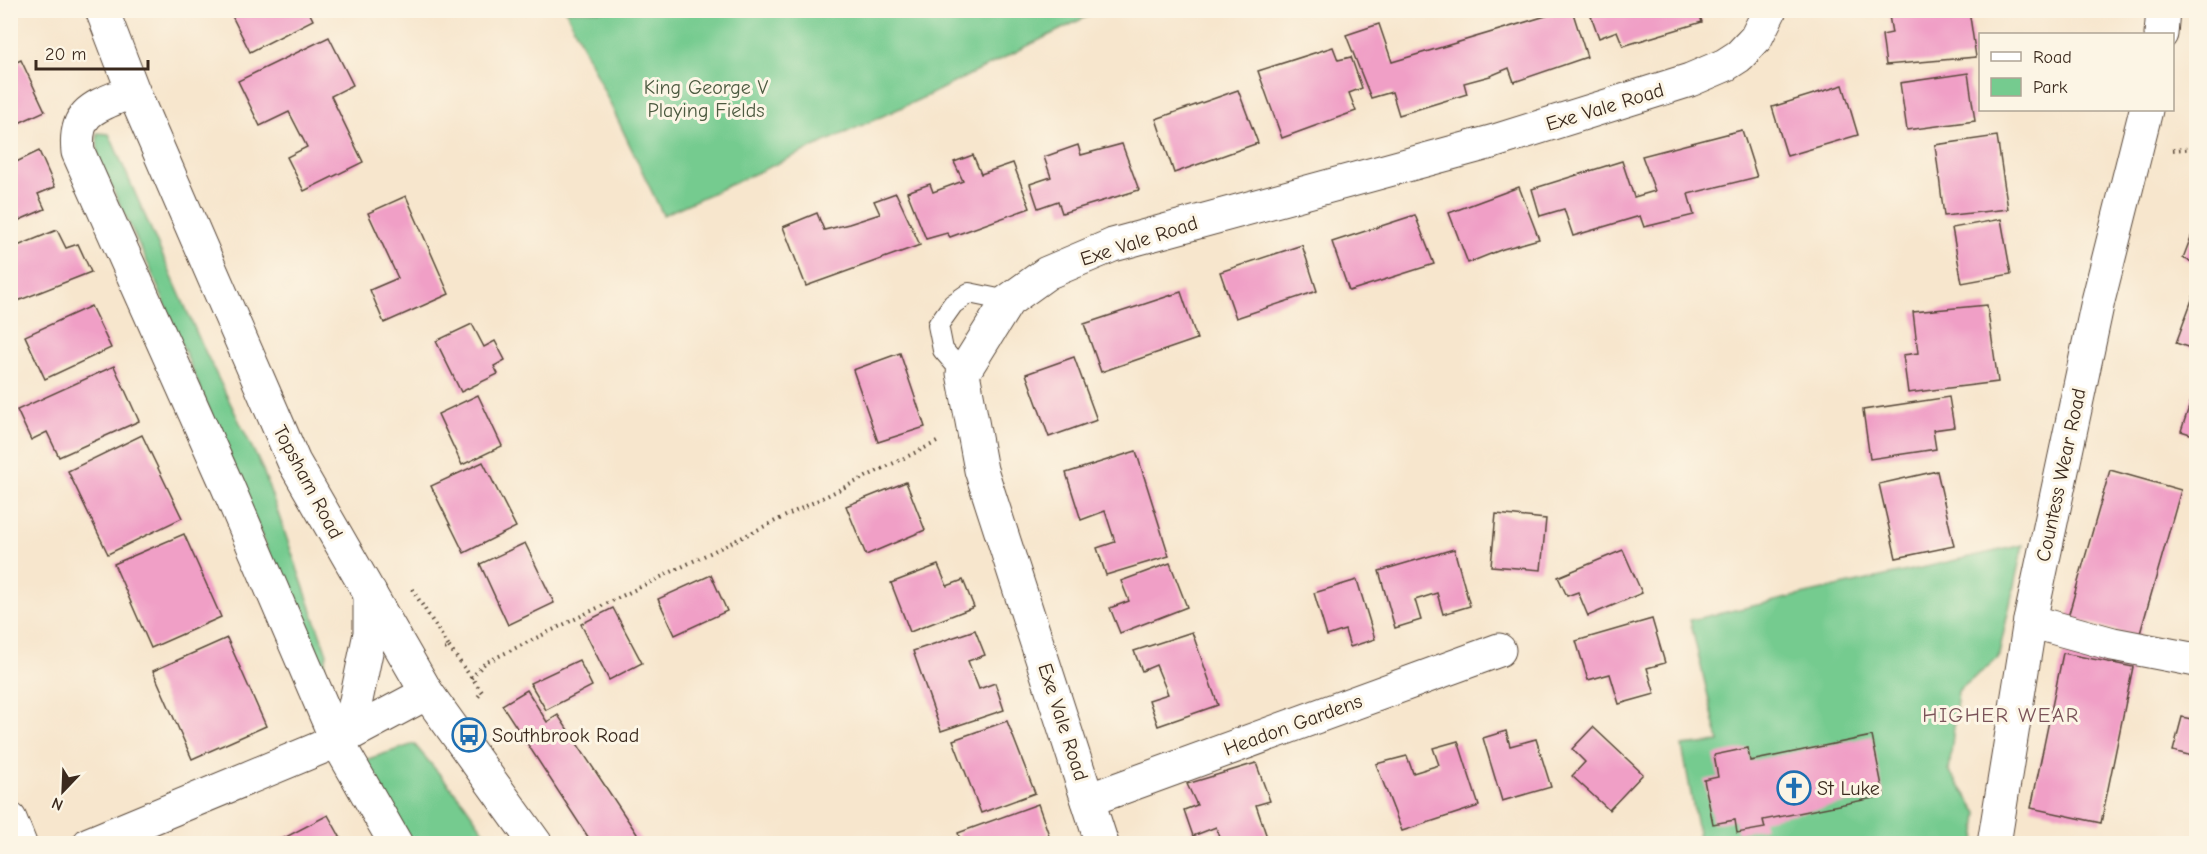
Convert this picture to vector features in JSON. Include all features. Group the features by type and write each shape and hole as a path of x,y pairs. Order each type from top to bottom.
{"street":[{"name":"Topsham Road","path":"102,10 133,91 294,462 427,693 536,843"},
{"name":"Exe Vale Road","path":"1102,843 981,470 972,426 963,373 1008,301 1047,273 1113,245 1495,141 1690,80 1725,65 1739,56 1756,38 1770,10"},
{"path":"2161,33 2163,10"},
{"path":"133,91 93,108 81,120 76,135 78,152 217,464 343,737 396,843"},
{"name":"Countess Wear Road","path":"1994,843 2030,621 2098,301 2146,111"},
{"path":"343,737 370,633 370,593"},
{"path":"2030,621 2113,644 2196,660"},
{"name":"Headon Gardens","path":"1088,800 1498,650"},
{"path":"89,843 343,737 427,693"},
{"path":"10,819 20,843"}],"lane":[{"path":"963,373 943,350 938,325 953,304 969,293 1008,301"}],"path":[{"path":"471,678 485,663 972,426"}],"green space":[{"name":"King George V Playing Fields","path":"566,11 1098,11 927,96 663,215"},
{"path":"97,133 109,134 202,345 263,470 327,654 321,679 150,268 98,158"},
{"path":"2023,545 1998,658 1958,691 1949,771 1978,813 1975,843 1751,844 1750,841 1740,844 1700,843 1682,746 1719,742 1690,620"},
{"path":"414,744 464,803 492,843 398,843 353,769 368,759"}],"building":[{"path":"229,10 308,10 313,20 250,52"},
{"path":"1572,10 1587,57 1514,82 1509,68 1464,83 1467,94 1399,115 1392,92 1371,98 1346,35 1379,24 1392,62"},
{"path":"1589,10 1698,10 1702,22 1623,46 1617,31 1599,38"},
{"path":"1888,10 1969,10 1976,57 1886,65 1882,35 1892,33"},
{"path":"329,37 353,85 331,96 363,162 304,191 287,157 307,147 289,112 260,126 238,81"},
{"path":"1333,47 1338,60 1351,57 1362,88 1349,93 1356,111 1282,138 1258,71"},
{"path":"21,60 45,111 10,127 10,65"},
{"path":"1968,73 1975,121 1907,130 1900,83"},
{"path":"1843,85 1858,135 1787,156 1772,107"},
{"path":"1238,90 1258,143 1174,173 1156,119"},
{"path":"1742,130 1757,177 1688,194 1694,215 1644,227 1640,216 1573,236 1564,209 1540,216 1532,189 1622,161 1634,197 1655,191 1642,156"},
{"path":"1997,136 2008,209 1944,216 1935,145"},
{"path":"1122,144 1139,190 1062,213 1058,201 1038,208 1030,184 1051,177 1044,157 1078,145 1081,155"},
{"path":"39,151 55,187 38,194 45,209 10,224 10,165"},
{"path":"973,155 981,174 1013,163 1030,208 950,237 947,233 926,239 907,192 930,184 933,192 963,181 954,162"},
{"path":"1519,187 1539,239 1503,249 1468,263 1449,213"},
{"path":"896,193 920,245 806,286 783,227 817,213 824,230 849,224 880,214 874,201"},
{"path":"406,196 449,294 384,323 370,290 398,278 368,213"},
{"path":"1415,215 1434,264 1349,291 1332,242"},
{"path":"2001,219 2011,274 1962,283 1952,228"},
{"path":"2196,224 2196,264 2183,258"},
{"path":"57,230 66,248 78,244 91,272 10,304 10,249"},
{"path":"1302,245 1317,291 1236,318 1220,272"},
{"path":"2196,289 2196,350 2176,343"},
{"path":"1181,292 1197,339 1101,372 1084,324"},
{"path":"1987,305 1998,382 1908,393 1903,355 1918,353 1913,312"},
{"path":"91,306 111,348 45,379 25,336"},
{"path":"472,324 484,347 495,341 505,360 494,366 498,374 461,392 436,341"},
{"path":"900,353 925,427 878,442 853,370"},
{"path":"1074,357 1097,420 1049,437 1026,374"},
{"path":"114,366 139,421 59,457 47,432 31,440 17,410"},
{"path":"2196,386 2196,436 2181,431"},
{"path":"478,395 502,446 462,465 438,414"},
{"path":"1949,397 1954,427 1933,430 1936,449 1870,459 1863,410"},
{"path":"142,435 182,518 108,554 68,471"},
{"path":"1136,451 1169,556 1106,575 1097,548 1115,542 1105,511 1081,520 1066,473"},
{"path":"483,462 516,527 464,553 431,486"},
{"path":"2110,470 2181,490 2139,637 2068,617"},
{"path":"1937,471 1954,546 1896,558 1879,484"},
{"path":"906,482 925,530 866,555 846,506"},
{"path":"1496,514 1546,519 1541,570 1491,566"},
{"path":"184,534 221,617 151,648 114,564"},
{"path":"525,543 554,603 508,625 480,564"},
{"path":"1454,549 1470,606 1443,614 1437,593 1415,600 1421,620 1395,628 1379,571"},
{"path":"1623,550 1642,593 1588,616 1578,592 1567,596 1558,577"},
{"path":"1170,563 1187,607 1120,633 1110,608 1129,601 1121,581"},
{"path":"938,565 947,586 963,580 974,607 910,632 891,583"},
{"path":"711,575 727,611 675,635 658,599"},
{"path":"1357,580 1375,639 1350,647 1345,630 1327,636 1314,593"},
{"path":"613,608 642,663 609,680 581,624"},
{"path":"1652,619 1665,663 1647,668 1655,694 1619,704 1610,674 1588,680 1576,641"},
{"path":"975,630 985,655 968,661 979,689 995,683 1004,710 941,731 913,651"},
{"path":"1192,632 1218,705 1158,726 1149,700 1168,694 1156,665 1142,671 1134,651"},
{"path":"227,638 266,726 192,759 153,671"},
{"path":"2063,653 2133,667 2101,823 2031,808"},
{"path":"579,660 592,686 546,710 530,683"},
{"path":"527,690 547,722 558,715 643,843 592,843 502,705"},
{"path":"2182,717 2196,720 2196,757 2173,751"},
{"path":"1007,721 1035,793 981,813 953,740"},
{"path":"1593,727 1643,774 1609,810 1572,776 1585,762 1572,749"},
{"path":"1506,731 1510,746 1536,739 1551,787 1502,801 1483,738"},
{"name":"St Luke","path":"1872,736 1884,796 1763,820 1765,828 1737,833 1735,820 1713,824 1704,780 1718,777 1714,755 1748,748 1750,761"},
{"path":"1458,741 1479,806 1402,831 1376,764 1407,756 1413,773 1439,765 1433,748"},
{"path":"1256,763 1270,801 1256,805 1269,843 1221,843 1216,827 1193,836 1184,810 1197,805 1187,784"},
{"path":"1038,804 1049,835 1033,841 1034,843 961,843 958,833"},
{"path":"328,815 343,842 281,843 280,840"}],"place":[{"name":"Southbrook Road","path":"469,735"},
{"name":"St Luke","path":"1794,788"}],"district":[{"name":"HIGHER WEAR","path":"2001,715"}]}
